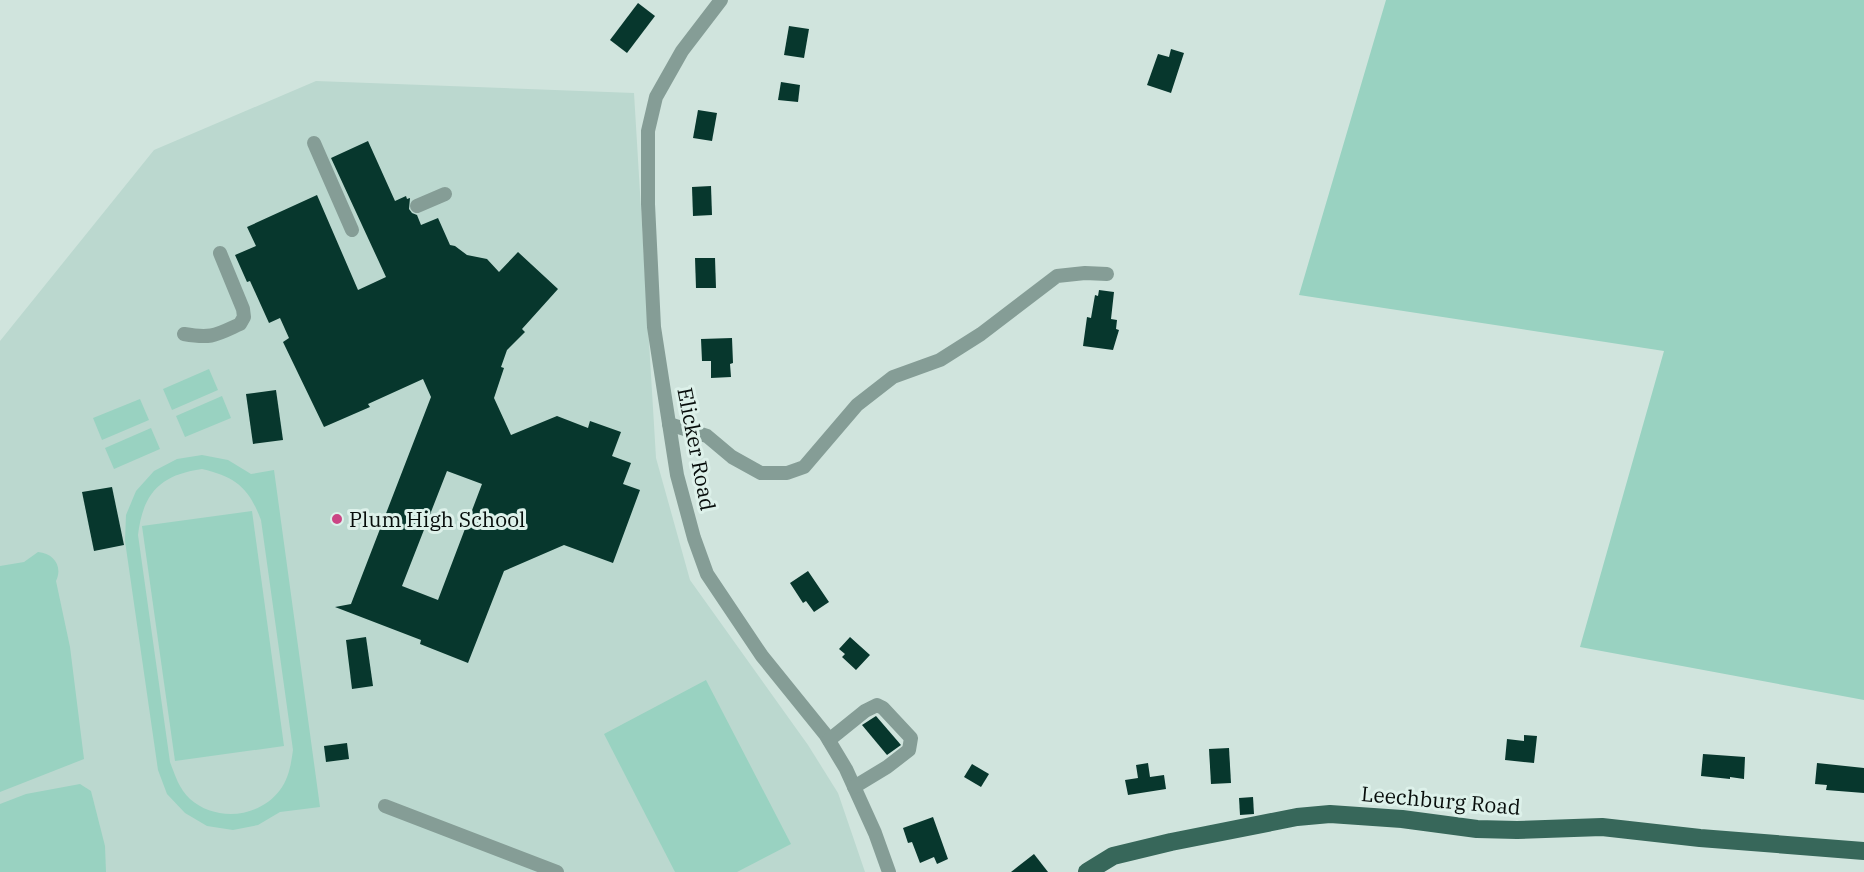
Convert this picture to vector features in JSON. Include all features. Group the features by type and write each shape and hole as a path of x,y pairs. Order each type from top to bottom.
{"main road":[{"name":"Leechburg Road","path":"1087,872 1113,856 1171,842 1297,817 1330,814 1402,819 1477,829 1602,827 1700,838 1864,851"}],"street":[{"name":"Elicker Road","path":"721,0 682,51 656,97 648,131 648,204 654,327 677,475 693,538 707,574 762,656 829,741 846,769 875,833 889,872"},
{"path":"314,143 352,230"},
{"path":"417,206 445,194"},
{"path":"184,334 204,338 212,337 240,324 242,320 243,309 220,253"},
{"path":"669,424 707,436 732,457 761,473 787,473 804,467 857,405 893,377 940,360 981,334 1057,276 1085,273 1107,274"},
{"path":"829,741 865,711 877,705 884,708 910,738 909,750 887,767 854,787"},
{"path":"385,806 557,872"}],"shaded area":[{"name":"Plum High School","path":"316,81 634,93 656,458 690,580 808,745 838,793 865,872 0,872 0,341 154,150"}],"green space":[{"path":"1386,0 1864,0 1864,700 1580,647 1664,351 1299,295"},
{"path":"209,369 218,390 172,410 163,389"},
{"path":"222,396 231,418 185,437 176,416"},
{"path":"140,399 149,420 102,440 93,418"},
{"path":"151,428 160,449 114,469 105,448"},
{"path":"202,455 228,460 251,474 274,470 320,807 280,812 258,825 233,830 207,826 185,813 167,794 158,770 125,541 126,515 136,491 154,471 177,459","holes":["202,469 232,480 246,492 261,520 293,750 288,776 280,790 261,806 237,814 212,811 190,799 180,786 170,762 138,535 144,508 156,488 165,481 187,472"]},
{"path":"252,511 284,746 175,761 142,526"},
{"path":"38,552 49,555 58,566 56,581 70,647 84,759 0,792 0,566 24,562"},
{"path":"706,680 791,844 737,872 675,872 604,734"},
{"path":"80,784 91,791 105,846 106,872 0,872 0,804 26,794"}],"building":[{"path":"638,3 655,16 627,53 610,40"},
{"path":"789,26 809,29 804,58 784,55"},
{"path":"1171,49 1184,53 1171,93 1147,85 1158,54 1169,57"},
{"path":"781,82 800,85 798,102 778,100"},
{"path":"698,110 717,113 712,141 693,138"},
{"path":"368,141 395,201 406,196 407,199 410,198 409,209 417,215 421,225 438,218 450,245 467,255 487,259 499,272 518,252 558,289 522,329 525,332 507,350 501,367 504,368 494,398 511,435 557,416 588,428 590,421 621,432 612,456 631,463 623,484 640,490 613,563 564,545 504,571 468,663 420,644 421,640 335,607 351,604 431,397 423,379 368,404 370,407 324,427 283,342 289,338 280,318 269,323 235,255 256,246 247,227 317,195 358,290 386,277 331,158","holes":["447,471 482,484 438,600 402,586"]},
{"path":"711,186 712,215 693,216 692,187"},
{"path":"695,258 715,258 716,288 696,288"},
{"path":"1099,290 1114,292 1111,319 1117,320 1116,329 1119,330 1113,350 1083,346 1087,317 1091,318 1095,295 1098,296"},
{"path":"732,338 731,377 711,378 711,361 702,361 701,339"},
{"path":"276,390 283,440 253,444 246,394"},
{"path":"112,487 124,545 94,551 82,492"},
{"path":"808,571 829,602 814,612 806,601 803,603 790,583"},
{"path":"366,637 373,686 352,689 346,640"},
{"path":"850,637 870,655 856,670 842,657 845,654 839,649"},
{"path":"876,716 901,745 887,755 862,725"},
{"path":"1524,735 1537,736 1534,763 1505,760 1507,739 1524,741"},
{"path":"347,743 349,759 326,762 324,746"},
{"path":"1229,748 1231,783 1211,784 1209,749"},
{"path":"1703,754 1745,757 1744,779 1701,776"},
{"path":"1148,763 1150,777 1164,775 1166,789 1128,795 1125,780 1138,778 1136,765"},
{"path":"1817,763 1864,768 1864,793 1826,790 1827,785 1815,784"},
{"path":"972,764 989,774 981,787 964,777"},
{"path":"1253,797 1254,814 1240,815 1239,798"},
{"path":"933,817 948,859 937,864 934,857 920,863 912,842 908,843 903,828"},
{"path":"1034,854 1048,872 1011,872"}],"place":[{"name":"Plum High School","path":"337,519"}]}
